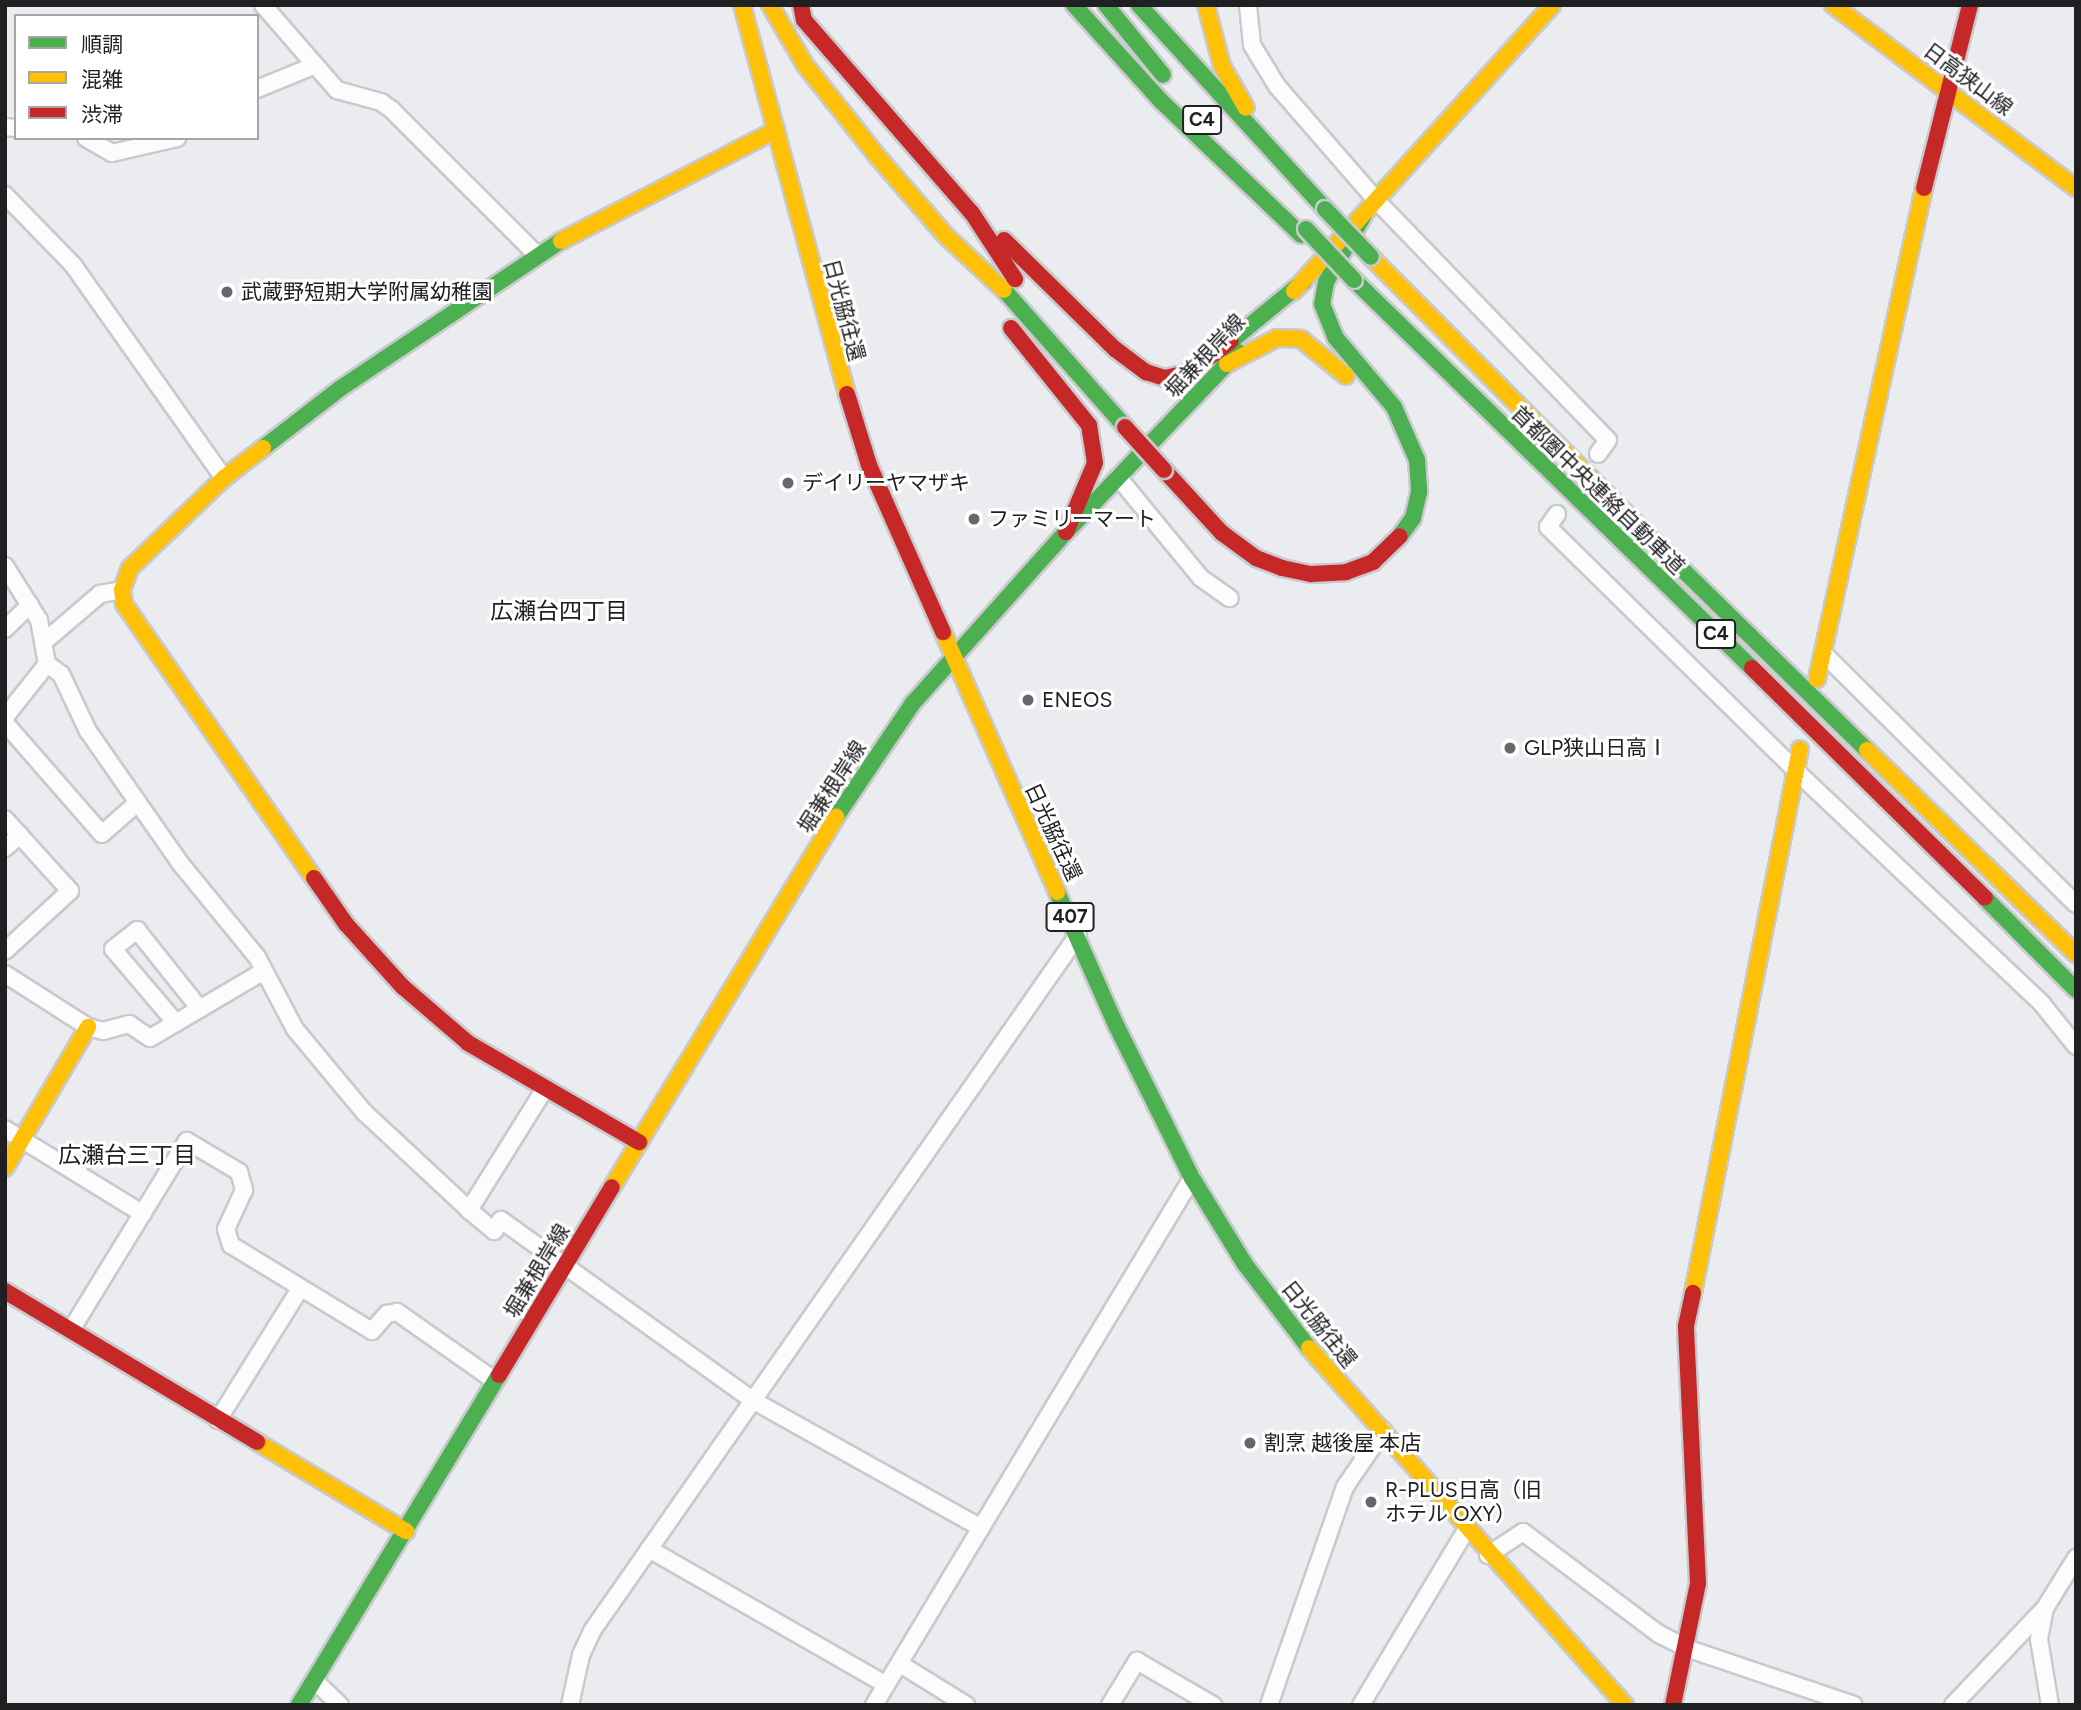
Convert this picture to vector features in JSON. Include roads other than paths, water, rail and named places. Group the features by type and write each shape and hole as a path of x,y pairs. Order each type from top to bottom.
{"main road":[{"name":"日光脇往還","path":"742,5 847,402 891,519 1116,1025 1192,1178 1269,1297 1465,1530 1625,1705"},
{"path":"770,5 805,65 946,236 985,297"},
{"path":"795,5 972,213 1115,349 1146,372 1165,378 1189,372 1221,351 1260,313 1304,281"},
{"path":"1074,5 1161,101 1303,232"},
{"name":"C4","path":"1106,5 1186,102 1303,232"},
{"name":"首都圏中央連絡自動車道","path":"1139,5 1273,155 1532,422 2076,954"},
{"path":"1206,5 1222,66 1273,155"},
{"name":"堀兼根岸線","path":"299,1705 840,811 913,703 1066,532 1304,281 1552,5"},
{"name":"日高狭山線","path":"1833,5 2076,188"},
{"path":"1817,679 1947,89 1970,5"},
{"path":"639,1142 544,1090 434,1017 346,924 124,604 122,590 130,568 224,478 341,388 536,254 776,130"},
{"path":"972,213 1001,263 1131,422"},
{"path":"946,236 988,272 1131,422 1170,465 1222,533 1256,558 1282,568 1311,574 1346,572 1373,562 1395,542 1413,518 1419,492 1417,460 1394,407 1335,337 1322,304 1326,282 1364,215"},
{"name":"首都圏中央連絡自動車道","path":"1303,232 1916,828 2076,990"},
{"path":"1002,318 1089,425 1095,463 1066,532"},
{"path":"1170,465 1227,517 1291,559 1337,561 1360,552 1383,534 1401,503 1403,475 1383,422 1317,348 1301,339 1277,338 1227,363"},
{"path":"1673,1705 1697,1603 1699,1542 1686,1326 1800,749"},
{"path":"5,1168 88,1027"},
{"path":"5,1291 406,1531"}],"street":[{"path":"263,5 313,66 337,90 382,102 392,110 536,254"},
{"path":"1248,5 1252,45 1278,86 1377,201 1608,440 1598,454"},
{"path":"259,88 313,66"},
{"path":"89,140 112,153 168,140"},
{"path":"5,195 73,265 224,478"},
{"path":"1118,477 1175,550 1201,578 1230,598"},
{"path":"1557,514 1548,527 1796,771 2042,1004 2076,1045"},
{"path":"5,566 30,605 44,642 47,664 5,717"},
{"path":"44,642 100,594 122,590"},
{"path":"5,629 30,605"},
{"path":"1823,653 2076,904"},
{"path":"47,664 61,674 88,731 136,804 264,971 295,1029 364,1112 494,1231 501,1220 754,1401 981,1528"},
{"path":"5,723 102,834 136,804"},
{"path":"5,819 70,891 5,951"},
{"path":"5,848 20,835"},
{"path":"176,1023 113,949 137,930 201,1009"},
{"path":"570,1705 581,1655 592,1631 1078,935"},
{"path":"5,974 88,1027 103,1031 129,1024 150,1038 264,971"},
{"path":"470,1210 544,1090"},
{"path":"5,1129 143,1214"},
{"path":"71,1330 187,1141 239,1172 244,1190 226,1228 231,1245 372,1331 387,1314 397,1311 495,1381"},
{"path":"874,1705 1192,1178"},
{"path":"218,1420 300,1289"},
{"path":"1269,1705 1345,1487 1383,1431"},
{"path":"1361,1705 1465,1530"},
{"path":"1488,1555 1522,1532 1659,1634 1686,1648 1854,1705"},
{"path":"649,1549 886,1685"},
{"path":"1953,1705 2045,1608 2076,1558"},
{"path":"2045,1608 2039,1639 2050,1705"},
{"path":"1110,1705 1137,1661 1213,1705"},
{"path":"900,1664 965,1705"},
{"path":"314,1680 340,1705"}],"place":[{"name":"武蔵野短期大学附属幼稚園","path":"227,292"},
{"name":"デイリーヤマザキ","path":"788,483"},
{"name":"ファミリーマート","path":"974,519"},
{"name":"ENEOS","path":"1028,700"},
{"name":"GLP狭山日高Ⅰ","path":"1510,748"},
{"name":"割烹 越後屋 本店","path":"1250,1443"},
{"name":"R-PLUS日高（旧 ホテル OXY）","path":"1371,1502"}],"district":[{"name":"広瀬台四丁目","path":"559,611"},
{"name":"広瀬台三丁目","path":"127,1155"}]}
